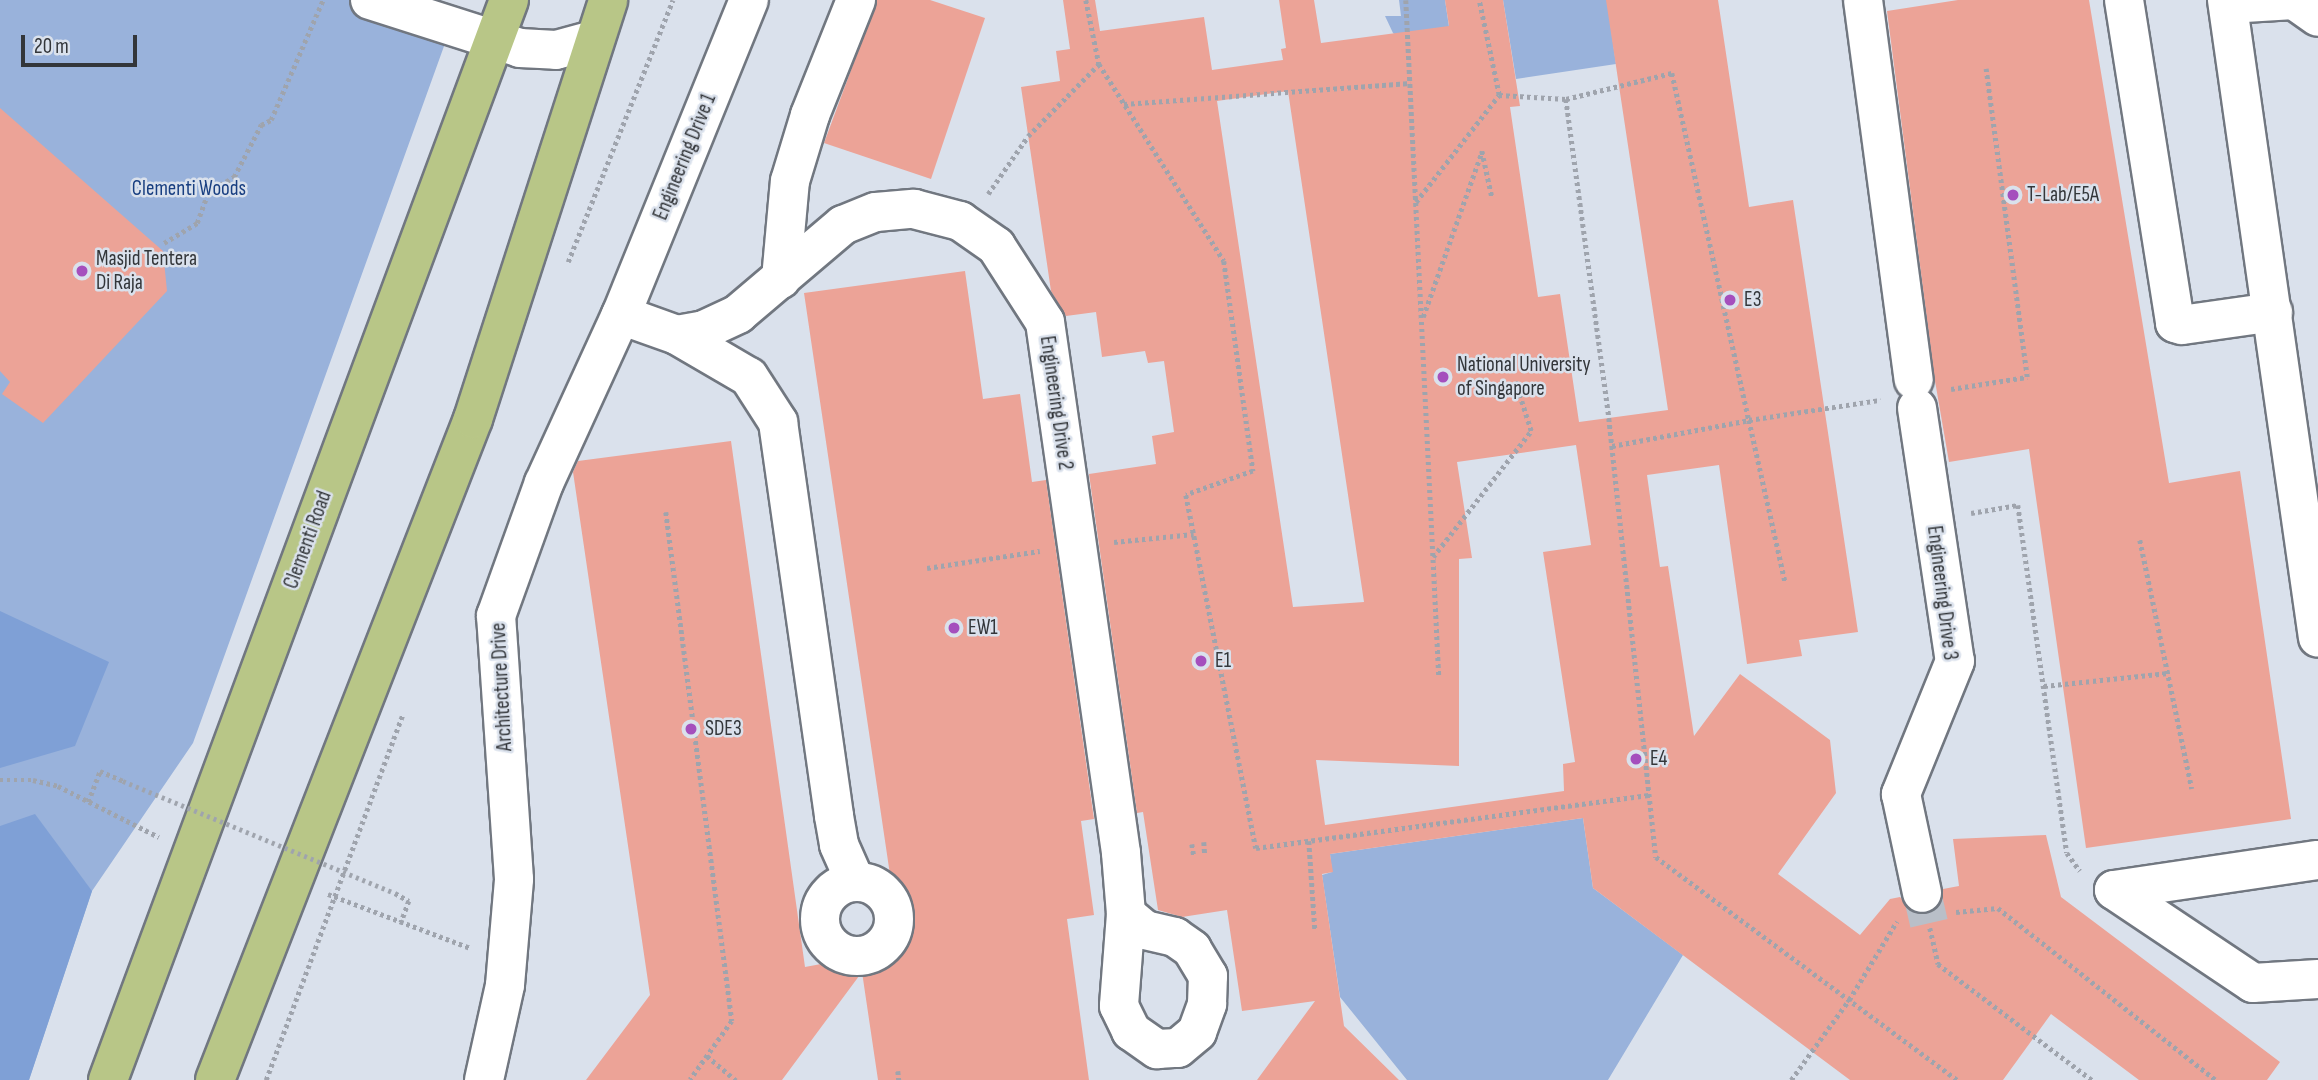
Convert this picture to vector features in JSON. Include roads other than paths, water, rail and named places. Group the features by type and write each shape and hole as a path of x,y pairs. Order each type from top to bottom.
{"main road":[{"name":"Clementi Road","path":"108,1080 509,0"},
{"path":"215,1080 473,419 608,0"}],"lane":[{"path":"370,0 493,42 556,50 594,40"},
{"name":"Engineering Drive 1","path":"621,315 749,0"},
{"path":"781,279 790,181 819,89 856,0"},
{"name":"Engineering Drive 3","path":"1863,0 1918,394 1932,519 1955,661 1901,794 1925,911"},
{"path":"2124,0 2175,323 2182,326 2273,312"},
{"path":"2318,17 2294,0 2227,2 2318,638"},
{"name":"Engineering Drive 2","path":"677,335 704,330 738,314 843,225 876,212 914,209 960,221 996,246 1045,321 1126,914"},
{"path":"621,315 677,335 749,377 778,422 834,816 839,845 855,881"},
{"name":"Architecture Drive","path":"484,1080 492,1055 507,961 514,879 496,615 544,483 621,315"},
{"path":"2318,860 2114,890 2253,983 2318,979"}],"tunnel":[{"path":"1922,893 1929,923"}],"place":[{"name":"T-Lab/E5A","path":"2013,195"},
{"name":"Masjid Tentera Di Raja","path":"82,271"},
{"name":"E3","path":"1730,300"},
{"name":"National University of Singapore","path":"1443,377"},
{"name":"EW1","path":"954,628"},
{"name":"E1","path":"1201,661"},
{"name":"SDE3","path":"691,729"},
{"name":"E4","path":"1636,759"}],"park label":[{"name":"Clementi Woods","path":"189,189"}]}
